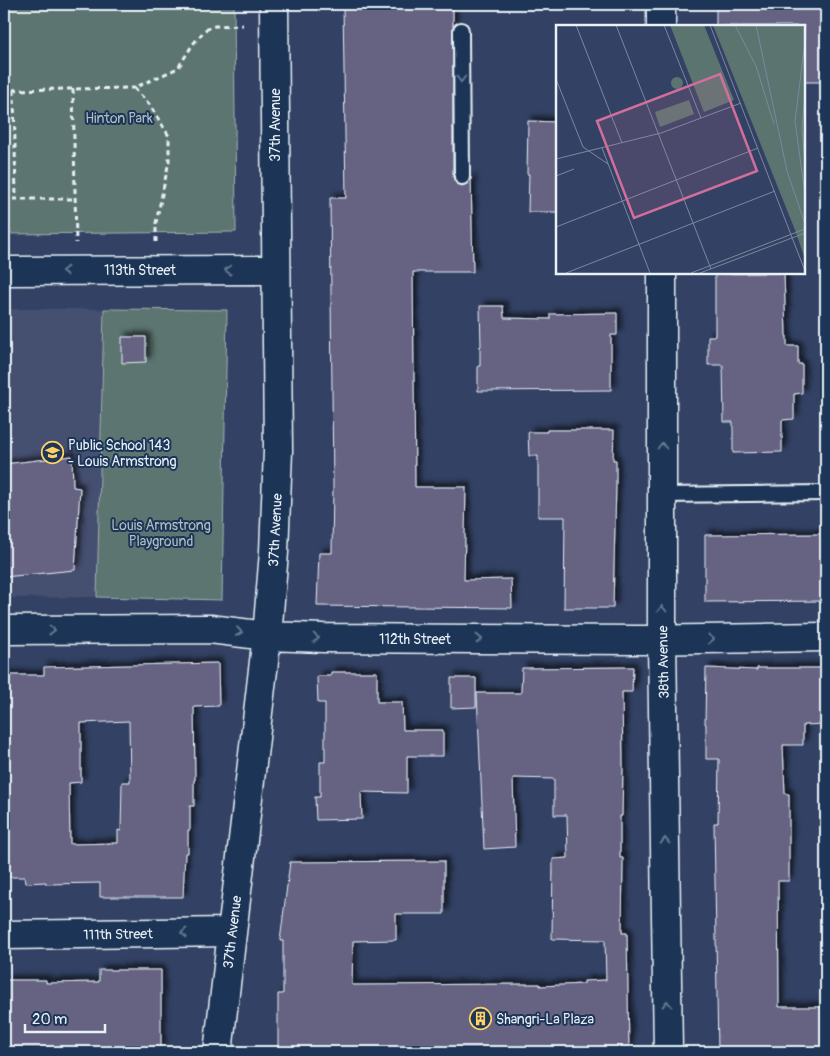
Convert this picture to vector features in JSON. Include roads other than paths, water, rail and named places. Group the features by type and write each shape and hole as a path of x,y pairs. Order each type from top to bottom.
{"street":[{"name":"37th Avenue","path":"218,1052 267,636 274,552 278,470 274,4"},
{"path":"661,4 661,25"},
{"name":"113th Street","path":"4,271 276,270"},
{"name":"38th Avenue","path":"662,274 662,640 668,1052"},
{"name":"112th Street","path":"4,630 210,629 267,636 333,638 662,640 826,637"},
{"name":"111th Street","path":"4,935 232,932"}],"lane":[{"path":"461,30 462,177"},
{"path":"662,495 826,493"}],"place":[{"name":"Public School 143 - Louis Armstrong","path":"52,453"},
{"name":"Shangri-La Plaza","path":"480,1019"}],"park label":[{"name":"Hinton Park","path":"119,118"},
{"name":"Louis Armstrong Playground","path":"161,534"}]}
